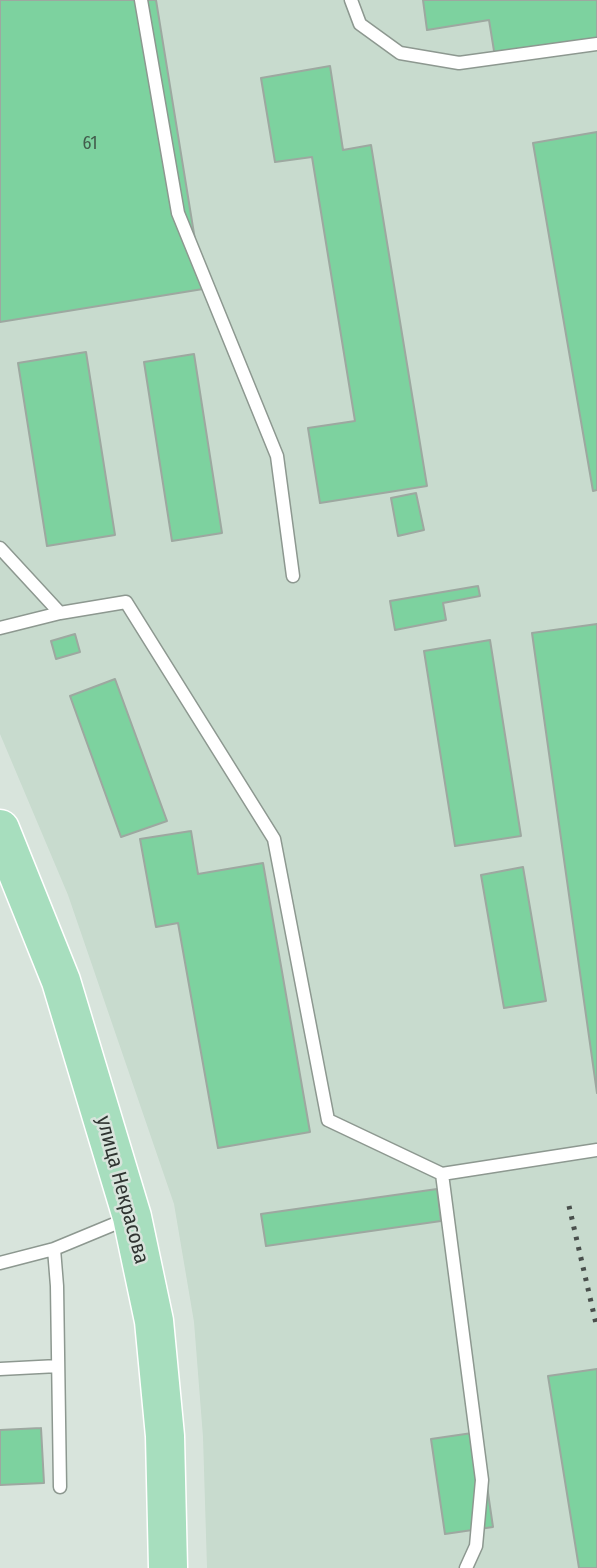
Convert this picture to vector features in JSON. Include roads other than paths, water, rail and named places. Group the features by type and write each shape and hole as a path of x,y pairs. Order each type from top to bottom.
{"main road":[{"name":"улица Некрасова","path":"0,829 61,981 132,1217 154,1321 165,1436 168,1568"}],"lane":[{"path":"141,0 178,213 277,456 293,576"},
{"path":"351,0 360,24 400,53 459,63 597,44"},
{"path":"0,548 61,613"},
{"path":"0,628 61,613 126,602 274,839 328,1120 442,1174 597,1150"},
{"path":"442,1174 482,1480 476,1546 466,1568"},
{"path":"0,1263 54,1249 132,1217"},
{"path":"54,1249 60,1487"},
{"path":"0,1369 58,1366"}],"railway":[{"path":"569,1206 597,1328"}]}
